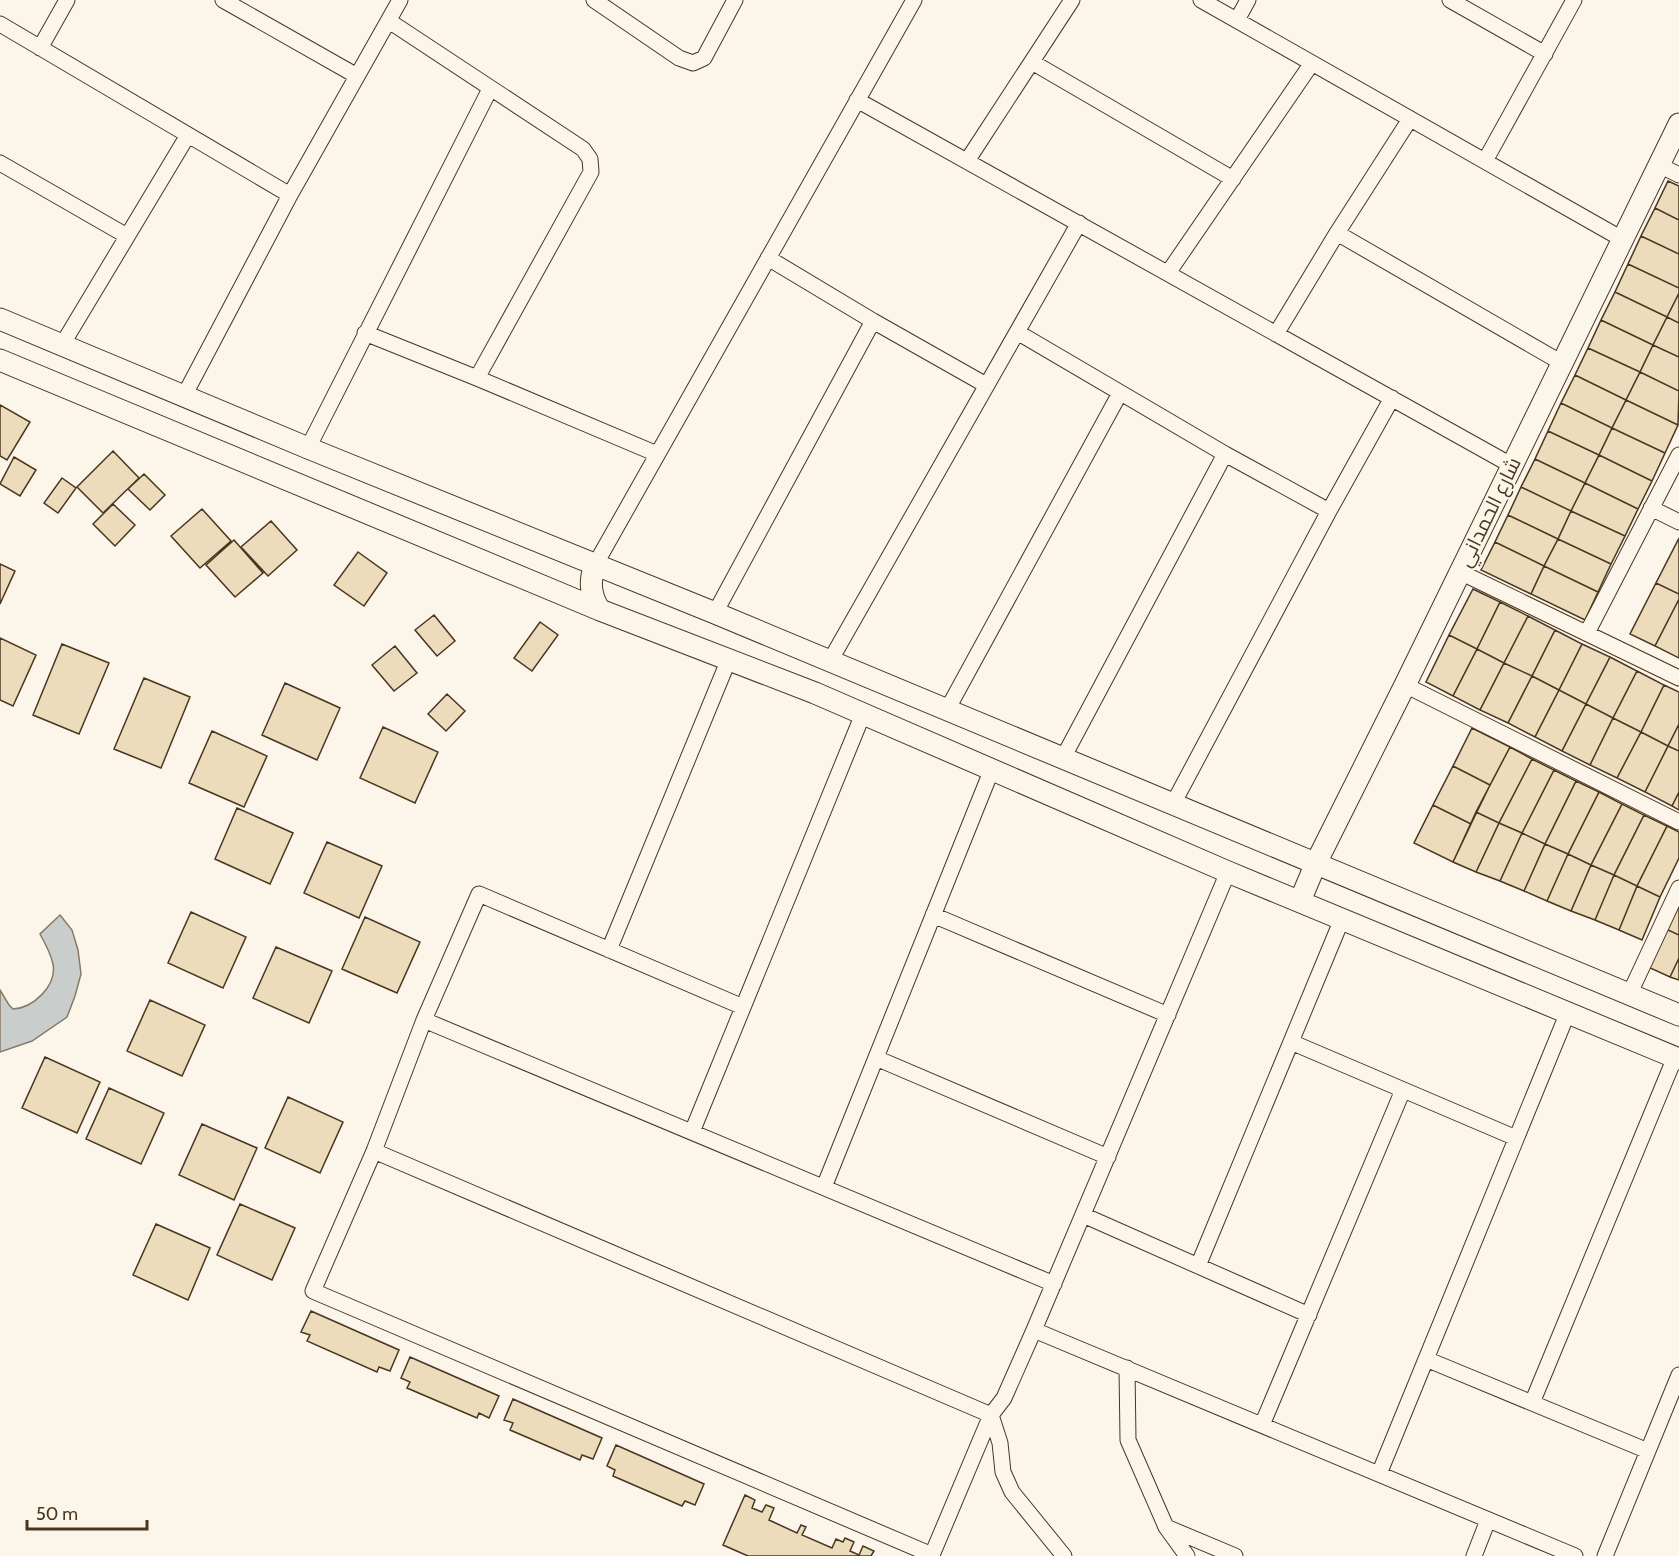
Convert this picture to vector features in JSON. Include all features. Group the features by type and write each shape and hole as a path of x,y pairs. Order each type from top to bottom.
{"street":[{"path":"40,48 67,0"},
{"path":"223,0 357,76"},
{"path":"184,396 290,195 400,0"},
{"path":"594,0 679,58 693,63 704,58 735,0"},
{"path":"600,610 591,588 595,565 914,0"},
{"path":"967,161 1072,0"},
{"path":"1201,0 1622,239"},
{"path":"1237,20 1248,0"},
{"path":"1450,0 1545,54"},
{"path":"1485,161 1574,0"},
{"path":"389,21 583,149 591,159 591,172 477,378"},
{"path":"0,24 290,195"},
{"path":"1032,62 1233,179"},
{"path":"1168,273 1312,63"},
{"path":"308,448 490,89"},
{"path":"857,100 1511,465"},
{"path":"1276,334 1410,118"},
{"name":"شارع الحمداني","path":"1300,901 1316,863 1406,685 1511,465 1679,124"},
{"path":"62,345 188,135"},
{"path":"0,163 127,236"},
{"path":"1659,165 1679,175"},
{"path":"830,661 1079,223"},
{"path":"1337,233 1562,363"},
{"path":"768,258 986,385"},
{"path":"0,319 308,448 715,613 1679,1016"},
{"path":"715,613 873,321"},
{"path":"1017,332 1225,454 1329,511"},
{"path":"365,333 657,454"},
{"path":"0,360 600,610 815,693 1228,872 1677,1058 1532,1403"},
{"path":"947,710 1120,393"},
{"path":"1173,804 1329,511 1392,398"},
{"path":"1063,758 1225,454"},
{"path":"1587,633 1679,454"},
{"path":"1651,508 1679,522"},
{"path":"1460,572 1679,678"},
{"path":"609,950 729,660"},
{"path":"1406,685 1679,822"},
{"path":"692,1132 863,714"},
{"path":"824,1187 992,769"},
{"path":"743,1007 479,894 424,1020 374,1151 313,1291 932,1555 991,1414 1004,1398 1054,1284 1228,872"},
{"path":"1629,995 1679,888"},
{"path":"933,915 1168,1015"},
{"path":"1198,1266 1342,919"},
{"path":"1379,1474 1568,1012"},
{"path":"424,1020 1054,1284"},
{"path":"1291,1042 1516,1138"},
{"path":"876,1058 1108,1157"},
{"path":"1262,1425 1403,1090"},
{"path":"374,1151 991,1414 1000,1443 1004,1472 1012,1492 1064,1556"},
{"path":"1083,1215 1309,1314"},
{"path":"1034,1330 1575,1556"},
{"path":"1426,1359 1648,1451"},
{"path":"1126,1368 1128,1440 1166,1527 1187,1556"},
{"path":"1605,1556 1679,1375"},
{"path":"1474,1556 1488,1520"},
{"path":"1166,1527 1235,1556"}],"shaded area":[{"path":"60,915 72,930 78,950 81,974 67,1017 32,1041 0,1052 0,990 13,1009 28,1005 47,988 53,972 53,964 40,934"}],"building":[{"path":"1668,181 1679,186 1679,220 1655,208"},
{"path":"1655,208 1679,220 1679,254 1641,236"},
{"path":"1641,236 1679,254 1679,288 1628,264"},
{"path":"1628,264 1679,288 1679,293 1667,317 1615,292"},
{"path":"1615,292 1667,317 1653,345 1601,320"},
{"path":"1679,293 1679,323 1667,317"},
{"path":"1667,317 1679,323 1679,357 1653,345"},
{"path":"1601,320 1653,345 1640,372 1588,348"},
{"path":"1653,345 1679,357 1679,391 1640,372"},
{"path":"1588,348 1640,372 1626,400 1575,375"},
{"path":"1640,372 1679,391 1678,425 1626,400"},
{"path":"1575,375 1626,400 1612,428 1561,403"},
{"path":"1626,400 1678,425 1665,453 1612,428"},
{"path":"1561,403 1612,428 1599,455 1548,431"},
{"path":"0,405 30,422 7,460 0,456"},
{"path":"1612,428 1665,453 1652,481 1599,455"},
{"path":"1548,431 1599,455 1585,483 1535,459"},
{"path":"113,451 139,478 103,513 77,487"},
{"path":"1599,455 1652,481 1638,509 1585,483"},
{"path":"14,457 36,470 20,496 0,484"},
{"path":"1535,459 1585,483 1571,511 1521,487"},
{"path":"144,474 165,495 150,510 128,489"},
{"path":"62,478 76,488 58,513 44,503"},
{"path":"1585,483 1638,509 1625,536 1571,511"},
{"path":"1521,487 1571,511 1558,539 1508,515"},
{"path":"113,504 135,525 115,546 93,524"},
{"path":"202,509 231,541 200,568 171,536"},
{"path":"1571,511 1625,536 1611,564 1558,539"},
{"path":"1508,515 1558,539 1544,566 1495,542"},
{"path":"271,521 297,550 268,576 241,547"},
{"path":"1679,538 1679,594 1656,583"},
{"path":"1558,539 1611,564 1598,592 1544,566"},
{"path":"234,540 263,573 235,597 206,565"},
{"path":"1495,542 1544,566 1531,594 1481,570"},
{"path":"358,552 387,573 364,606 334,585"},
{"path":"0,564 15,571 0,604"},
{"path":"1544,566 1598,592 1585,620 1531,594"},
{"path":"1656,583 1679,594 1679,599 1655,646 1630,634"},
{"path":"1473,589 1500,602 1477,649 1449,635"},
{"path":"1679,599 1679,658 1655,646"},
{"path":"1500,602 1528,616 1504,663 1477,649"},
{"path":"434,615 455,641 437,656 415,630"},
{"path":"1528,616 1555,630 1532,676 1504,663"},
{"path":"540,622 558,635 532,671 514,658"},
{"path":"1555,630 1582,644 1559,690 1532,676"},
{"path":"1449,635 1477,649 1453,696 1426,682"},
{"path":"0,638 36,655 13,706 0,700"},
{"path":"62,644 109,663 79,734 33,715"},
{"path":"1582,644 1610,657 1586,704 1559,690"},
{"path":"395,646 417,673 394,691 372,665"},
{"path":"1477,649 1504,663 1480,710 1453,696"},
{"path":"1610,657 1637,671 1613,718 1586,704"},
{"path":"1504,663 1532,676 1508,723 1480,710"},
{"path":"1637,671 1664,685 1641,732 1613,718"},
{"path":"1532,676 1559,690 1535,737 1508,723"},
{"path":"144,678 190,697 161,768 114,749"},
{"path":"285,683 340,708 317,760 262,735"},
{"path":"1664,685 1679,692 1679,724 1668,746 1641,732"},
{"path":"1559,690 1586,704 1562,751 1535,737"},
{"path":"447,694 465,711 446,731 428,714"},
{"path":"1586,704 1613,718 1590,765 1562,751"},
{"path":"1613,718 1641,732 1617,778 1590,765"},
{"path":"1679,724 1679,751 1668,746"},
{"path":"383,727 438,752 415,803 360,778"},
{"path":"1472,728 1510,747 1490,785 1453,766"},
{"path":"212,731 267,756 244,807 189,783"},
{"path":"1641,732 1668,746 1645,792 1617,778"},
{"path":"1668,746 1679,751 1679,792 1672,806 1645,792"},
{"path":"1510,747 1532,759 1499,823 1476,812"},
{"path":"1532,759 1554,770 1522,833 1499,823"},
{"path":"1453,766 1490,785 1471,824 1433,805"},
{"path":"1554,770 1576,781 1545,844 1522,833"},
{"path":"1576,781 1599,792 1568,854 1545,844"},
{"path":"1599,792 1622,804 1591,865 1568,854"},
{"path":"1679,792 1679,810 1672,806"},
{"path":"1622,804 1644,815 1614,875 1591,865"},
{"path":"1433,805 1471,824 1453,862 1414,843"},
{"path":"237,808 293,833 270,884 215,859"},
{"path":"1476,812 1499,823 1476,872 1453,862"},
{"path":"1644,815 1667,826 1637,886 1614,875"},
{"path":"1499,823 1522,833 1500,881 1476,872"},
{"path":"1667,826 1679,832 1679,858 1660,897 1637,886"},
{"path":"1522,833 1545,844 1524,891 1500,881"},
{"path":"327,842 382,866 359,918 304,893"},
{"path":"1545,844 1568,854 1547,901 1524,891"},
{"path":"1568,854 1591,865 1571,911 1547,901"},
{"path":"1591,865 1614,875 1595,920 1571,911"},
{"path":"1614,875 1637,886 1619,930 1595,920"},
{"path":"1637,886 1660,897 1642,940 1619,930"},
{"path":"1679,904 1679,935 1666,929"},
{"path":"191,912 246,937 223,988 168,963"},
{"path":"365,917 420,942 397,993 342,969"},
{"path":"1666,929 1679,935 1679,958 1670,977 1648,967"},
{"path":"276,947 332,971 309,1023 253,998"},
{"path":"1679,958 1679,980 1670,977"},
{"path":"150,1000 205,1025 182,1076 127,1051"},
{"path":"45,1057 100,1082 77,1133 22,1108"},
{"path":"109,1088 164,1113 141,1164 86,1139"},
{"path":"288,1097 343,1122 320,1173 265,1148"},
{"path":"202,1124 257,1148 234,1200 179,1175"},
{"path":"240,1204 295,1228 272,1280 217,1255"},
{"path":"156,1224 210,1248 188,1300 133,1275"},
{"path":"311,1311 399,1350 390,1371 379,1367 377,1372 307,1341 310,1335 301,1332"},
{"path":"410,1357 499,1396 489,1418 479,1413 477,1418 407,1388 410,1382 401,1378"},
{"path":"513,1399 602,1438 593,1459 582,1455 580,1460 510,1430 513,1423 504,1420"},
{"path":"616,1445 704,1484 695,1505 685,1501 682,1506 613,1476 615,1470 607,1466"},
{"path":"745,1495 755,1500 752,1508 762,1512 766,1505 774,1508 769,1520 797,1533 801,1525 806,1527 802,1535 832,1548 836,1539 843,1542 845,1538 854,1542 850,1551 859,1555 863,1546 874,1551 871,1556 748,1556 723,1545"}]}
